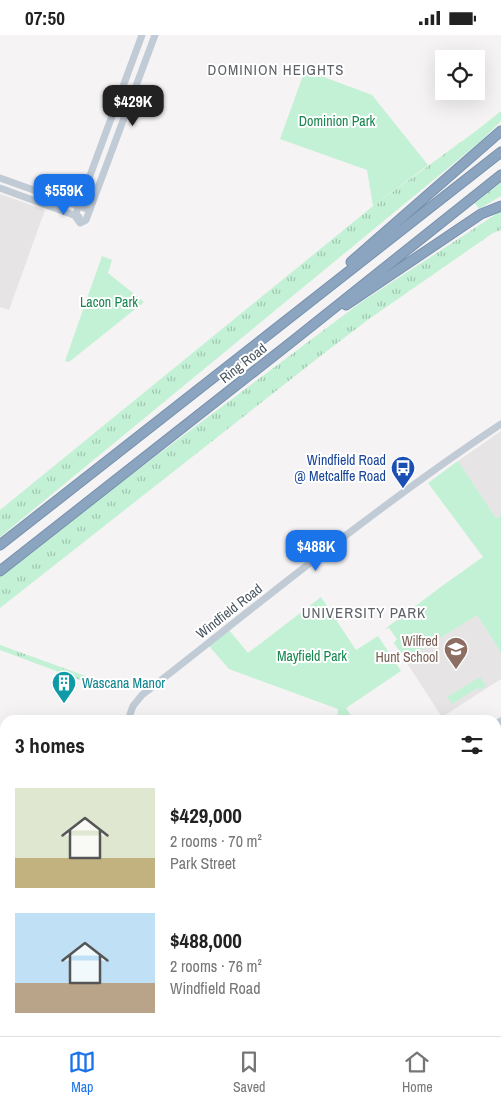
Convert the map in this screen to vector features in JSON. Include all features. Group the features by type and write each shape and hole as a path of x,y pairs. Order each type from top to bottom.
{"highway":[{"path":"280,324 501,131"},
{"name":"Ring Road","path":"0,545 501,152"},
{"name":"Ring Road","path":"0,571 294,341 501,175"},
{"path":"294,341 481,214 501,206"}],"street":[{"path":"75,216 142,35"},
{"path":"0,188 75,216 80,223 86,220 155,35"},
{"path":"0,177 90,211"},
{"name":"Windfield Road","path":"130,715 133,706 142,695 326,550 501,424"}],"shaded area":[{"path":"0,194 45,210 9,310 0,307"},
{"path":"501,431 501,515 496,518 458,461"},
{"name":"Wilfred Hunt School","path":"477,615 501,653 501,679 445,715 441,715 405,660"}],"green space":[{"name":"Dominion Park","path":"305,70 372,95 428,165 373,206 367,170 280,139"},
{"path":"501,111 501,121 482,140 0,537 0,510 373,206"},
{"path":"501,182 501,196 479,209 475,203"},
{"path":"501,211 501,230 493,233 369,319 0,608 0,577 88,507 360,303"},
{"name":"Lacon Park","path":"102,256 112,260 108,273 144,302 69,362 65,361"},
{"name":"UNIVERSITY PARK","path":"458,461 496,518 501,515 501,653 477,615 405,660 394,643 397,639 389,628 385,629 483,557 428,483"},
{"name":"Mayfield Park","path":"321,597 356,650 378,636 401,671 346,708 351,715 337,715 338,709 229,669 209,646 229,630 248,653"},
{"path":"0,645 105,684 101,684 99,687 0,650"},
{"path":"480,677 486,686 479,690 477,688 452,704 447,697"}],"place":[{"name":"Windfield Road @ Metcalffe Road","path":"403,489"},
{"name":"Wilfred Hunt School","path":"456,670"},
{"name":"Wascana Manor","path":"64,704"}],"district":[{"name":"DOMINION HEIGHTS","path":"276,69"},
{"name":"UNIVERSITY PARK","path":"364,612"}]}
